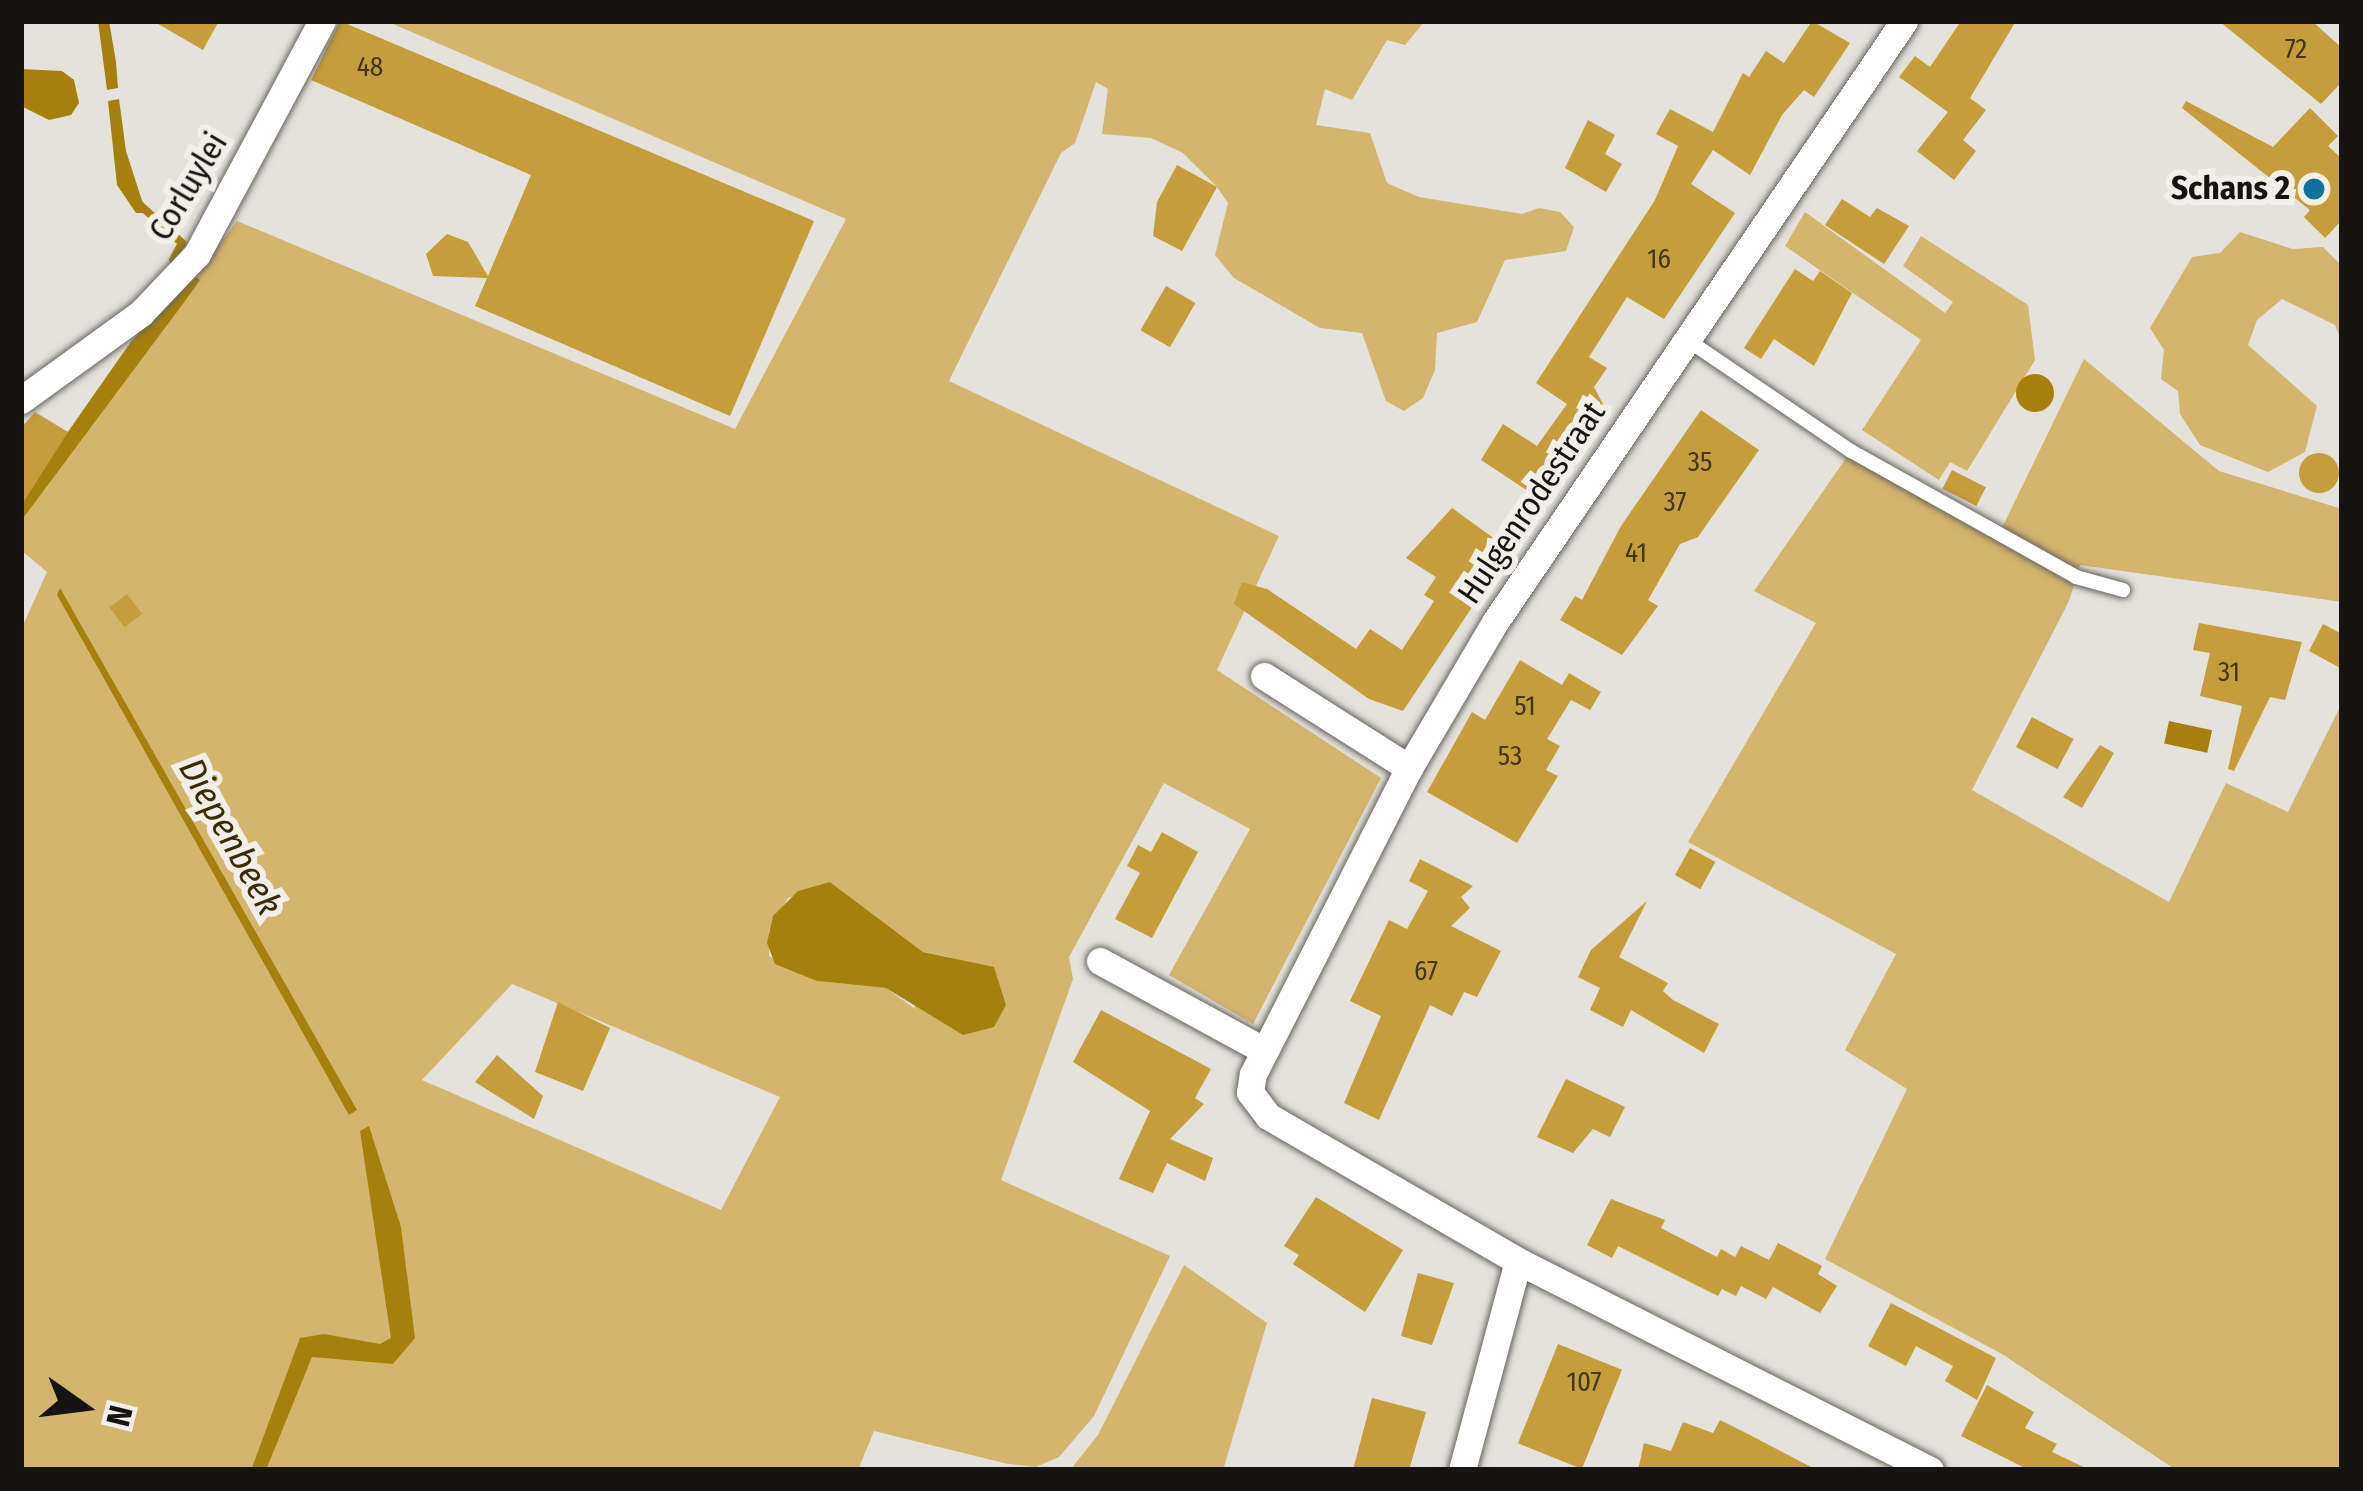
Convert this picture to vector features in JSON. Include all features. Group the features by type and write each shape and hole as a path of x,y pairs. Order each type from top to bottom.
{"street":[{"name":"Corluylei","path":"21,400 141,313 196,254 322,21"},
{"name":"Hulgenrodestraat","path":"1904,21 1495,622 1409,768 1263,1050 1250,1092 1268,1115 1518,1261 1930,1470"},
{"path":"1264,676 1409,768"},
{"path":"1100,961 1263,1050"},
{"path":"1462,1470 1518,1261"}],"lane":[{"path":"1686,339 1851,451 2076,577 2123,590"}],"shaded area":[{"path":"98,21 109,21 118,88 107,90"},
{"path":"386,21 1425,21 1405,45 1387,40 1352,100 1325,89 1316,125 1370,133 1387,183 1419,197 1522,214 1539,208 1560,212 1574,227 1566,251 1505,260 1477,322 1437,333 1435,370 1423,398 1404,411 1386,401 1362,333 1320,328 1234,278 1215,255 1228,203 1217,187 1183,153 1151,138 1102,134 1108,89 1096,82 1075,143 1061,153 949,381 1279,536 1217,670 1381,778 1253,1024 1169,975 1250,829 1164,783 1069,957 1073,979 1001,1180 1170,1256 1094,1416 1059,1457 1036,1467 874,1431 858,1470 21,1470 21,630 47,572 21,550 21,510 237,221 735,429 846,219","holes":["830,882 923,952 949,957 914,1008 886,988 817,981 769,956 769,931 788,898","512,984 780,1097 721,1210 422,1080"]},
{"path":"21,69 62,71 74,80 79,103 71,115 49,120 21,106"},
{"path":"119,99 126,151 146,213 136,213 117,185 108,101"},
{"path":"1805,212 1945,313 1953,302 1903,266 1921,236 2028,305 2035,360 1967,471 1950,462 1939,480 1862,430 1921,340 1785,246"},
{"path":"2240,232 2293,249 2323,247 2342,266 2342,342 2335,325 2282,299 2257,320 2248,345 2317,406 2305,452 2268,472 2200,445 2180,414 2178,391 2161,379 2164,350 2150,328 2192,257 2220,253"},
{"path":"190,273 200,280 21,521 21,499 130,343"},
{"path":"2084,359 2219,471 2342,509 2342,602 2080,565 2069,601 1972,790 2169,902 2226,783 2288,812 2342,703 2342,1470 2176,1470 2002,1354 1825,1259 1907,1089 1845,1050 1896,954 1688,842 1816,623 1754,591 1851,451 1999,534"},
{"path":"2035,374 2048,380 2054,393 2048,406 2035,412 2022,406 2016,393 2022,380"},
{"path":"60,588 357,1110 349,1115 57,595"},
{"path":"2169,721 2212,730 2207,753 2164,743"},
{"path":"830,882 923,952 994,967 1006,1005 994,1027 963,1035 886,988 817,981 775,964 767,943 773,916 798,891"},
{"path":"369,1126 401,1227 415,1338 393,1364 312,1357 266,1470 251,1470 300,1338 324,1334 380,1344 391,1338 360,1131"},
{"path":"1184,1265 1267,1323 1223,1470 1070,1470 1098,1435"}],"building":[{"path":"153,21 219,21 203,50"},
{"path":"340,21 814,221 730,416 475,306 487,278 433,276 426,254 447,234 468,242 488,276 531,175 311,80"},
{"path":"1812,21 1850,43 1814,97 1804,90 1782,115 1750,175 1713,150 1691,184 1735,213 1664,319 1627,297 1589,357 1607,368 1594,387 1603,404 1543,501 1481,460 1503,424 1537,446 1567,404 1536,383 1655,200 1678,146 1656,134 1670,109 1713,132 1743,73 1749,77 1766,51 1784,63"},
{"path":"1961,21 2016,21 1970,98 1986,110 1963,140 1976,151 1954,180 1917,151 1948,112 1899,77 1915,56 1930,67"},
{"path":"2219,21 2312,21 2342,48 2342,82 2321,104"},
{"name":"Schans 2","path":"2186,101 2273,147 2310,108 2338,136 2328,146 2342,159 2342,220 2325,238 2304,217 2310,210 2182,108"},
{"path":"1588,120 1615,135 1605,154 1622,164 1606,192 1565,168"},
{"path":"1177,165 1217,187 1182,251 1153,236 1157,202"},
{"path":"1842,199 1870,217 1877,208 1909,226 1884,264 1825,225"},
{"path":"1795,269 1813,281 1820,271 1852,293 1814,366 1774,339 1761,359 1744,348"},
{"path":"1166,286 1195,303 1170,347 1140,330"},
{"path":"1701,410 1759,450 1698,537 1680,544 1648,600 1658,606 1622,655 1560,620 1575,596 1582,600 1621,526"},
{"path":"35,412 68,432 21,506 21,428"},
{"path":"2319,453 2333,459 2339,473 2333,487 2319,493 2305,487 2299,473 2305,459"},
{"path":"1952,470 1986,487 1976,506 1942,489"},
{"path":"1452,508 1510,550 1403,711 1369,699 1234,604 1242,582 1267,589 1356,649 1370,629 1402,650 1434,601 1424,595 1436,577 1406,558"},
{"path":"127,594 142,614 124,627 109,607"},
{"path":"2199,623 2302,642 2285,700 2270,697 2234,771 2228,769 2242,706 2200,696 2210,653 2193,650"},
{"path":"2323,624 2342,634 2342,669 2309,651"},
{"path":"1520,660 1562,685 1569,673 1601,692 1590,710 1571,700 1547,739 1560,746 1546,770 1558,776 1517,843 1427,792 1472,712 1485,720"},
{"path":"2032,717 2073,739 2058,769 2016,747"},
{"path":"2100,745 2114,753 2082,808 2063,797"},
{"path":"1162,832 1198,852 1152,938 1115,919 1140,873 1127,866 1138,845 1151,852"},
{"path":"1690,848 1715,862 1700,889 1675,875"},
{"path":"1420,859 1473,886 1461,897 1470,908 1451,926 1501,951 1477,997 1464,992 1452,1016 1430,1005 1379,1120 1344,1103 1381,1016 1350,1001 1389,920 1407,929 1428,891 1409,881"},
{"path":"1647,901 1619,957 1668,983 1663,991 1673,1000 1719,1024 1704,1053 1631,1010 1623,1027 1590,1010 1600,988 1578,977 1591,950"},
{"path":"558,1002 610,1028 583,1091 535,1072"},
{"path":"1101,1010 1211,1069 1195,1098 1204,1104 1170,1139 1213,1158 1205,1181 1167,1163 1153,1193 1119,1179 1150,1111 1073,1062"},
{"path":"497,1055 543,1096 534,1119 475,1082"},
{"path":"1566,1079 1625,1107 1610,1137 1593,1129 1573,1153 1537,1137"},
{"path":"1316,1197 1403,1250 1365,1312 1293,1264 1299,1255 1284,1246"},
{"path":"1611,1199 1665,1220 1661,1228 1717,1257 1721,1249 1735,1257 1741,1246 1769,1260 1778,1243 1822,1266 1818,1274 1837,1286 1820,1313 1773,1287 1766,1299 1741,1286 1736,1296 1722,1289 1718,1296 1618,1246 1612,1258 1587,1245"},
{"path":"1418,1273 1454,1283 1432,1345 1401,1336"},
{"path":"1891,1303 1996,1358 1977,1400 1945,1381 1953,1366 1916,1346 1906,1366 1868,1346"},
{"path":"1558,1344 1622,1370 1582,1469 1518,1443"},
{"path":"1987,1385 2034,1412 2025,1428 2057,1444 2052,1452 2090,1470 2029,1470 1961,1436"},
{"path":"1372,1398 1426,1412 1409,1470 1353,1470"},
{"path":"1720,1420 1817,1470 1638,1470 1644,1443 1671,1451 1683,1422 1713,1433"}],"waterway":[{"name":"Diepenbeek","path":"140,205 182,243 173,260"}],"place":[{"name":"Schans 2","path":"2314,189"}]}
